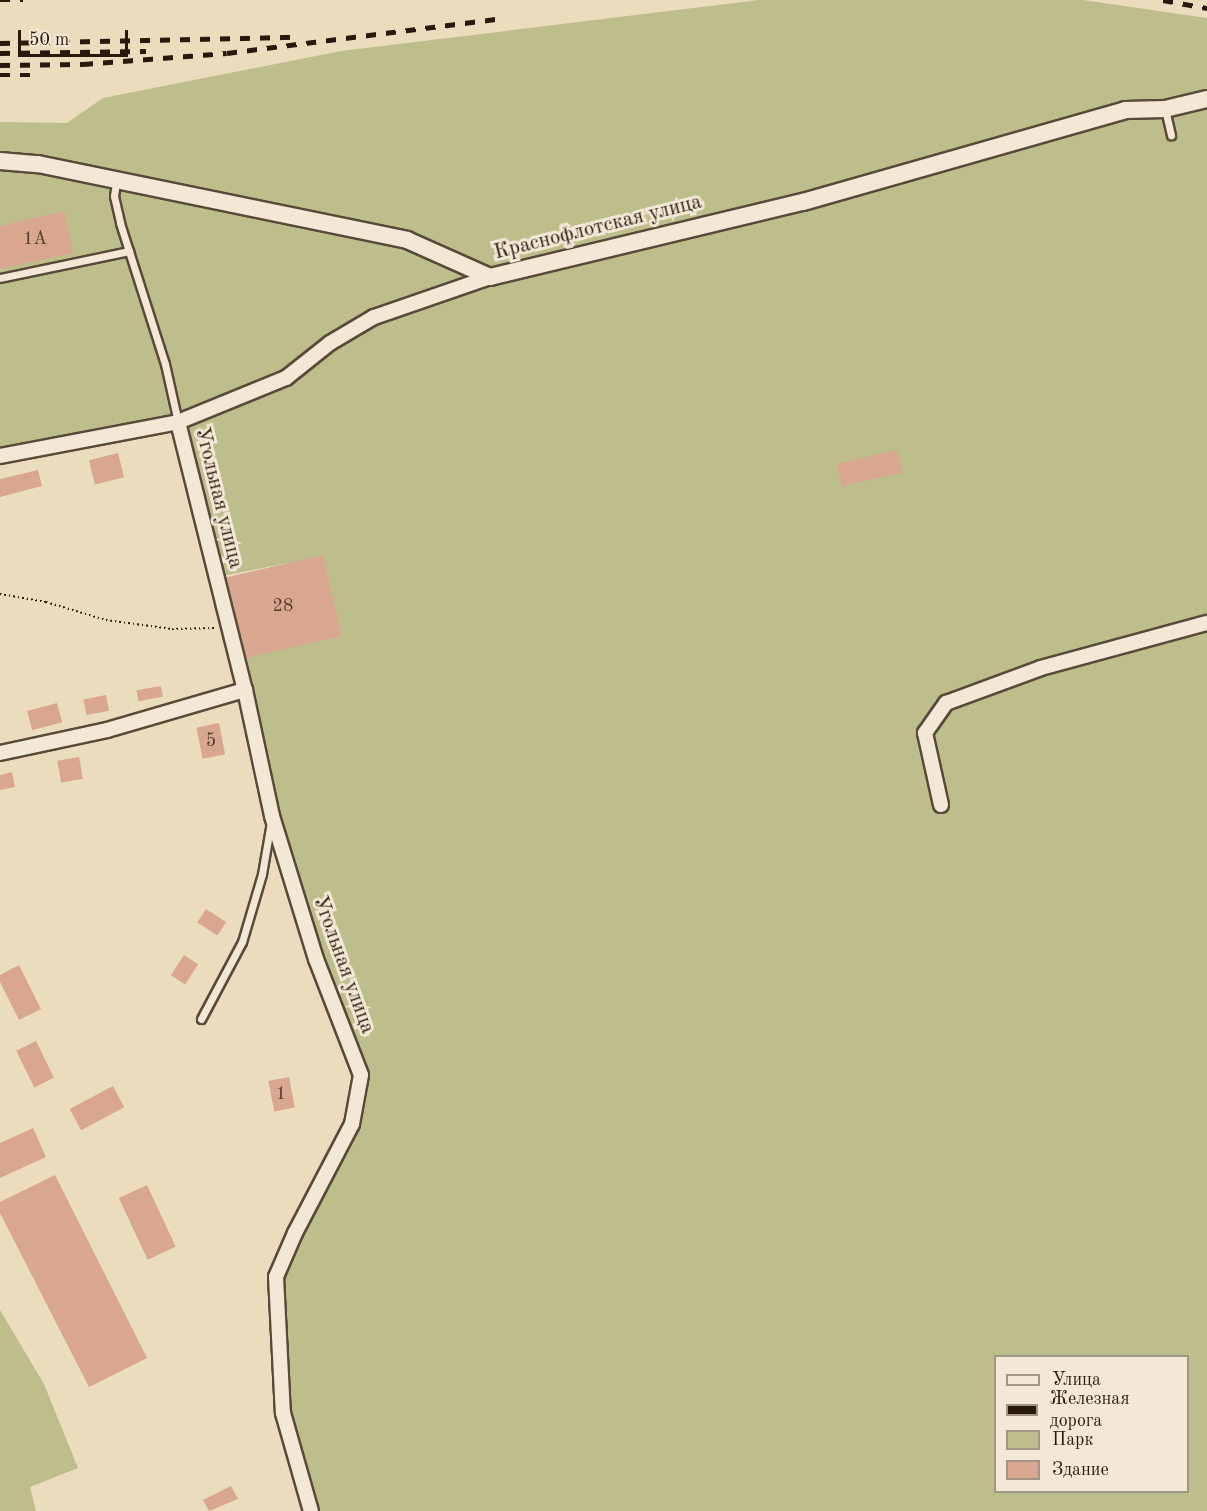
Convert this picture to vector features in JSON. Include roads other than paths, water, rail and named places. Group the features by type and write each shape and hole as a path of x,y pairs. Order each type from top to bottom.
{"street":[{"name":"Краснофлотская улица","path":"0,161 38,164 408,240 489,278 803,202 1125,110 1165,109 1207,99"},
{"path":"0,456 178,422 286,378 330,343 374,317 489,278"},
{"name":"Угольная улица","path":"178,422 245,690 272,816 316,959 361,1075 352,1124 295,1233 276,1277 283,1413 311,1511"},
{"path":"941,805 925,733 946,703 1041,668 1207,622"},
{"path":"0,753 107,730 245,690"}],"lane":[{"path":"1165,109 1171,135"},
{"path":"116,180 114,196 129,252 165,364 178,422"},
{"path":"0,278 129,252"},
{"path":"201,1019 242,942 262,874 272,816"}],"railway":[{"path":"0,0 23,0"},
{"path":"1163,0 1207,8"},
{"path":"0,65 83,64 227,53 496,19"},
{"path":"0,43 295,37"},
{"path":"0,53 146,51"},
{"path":"0,75 33,75"}]}
